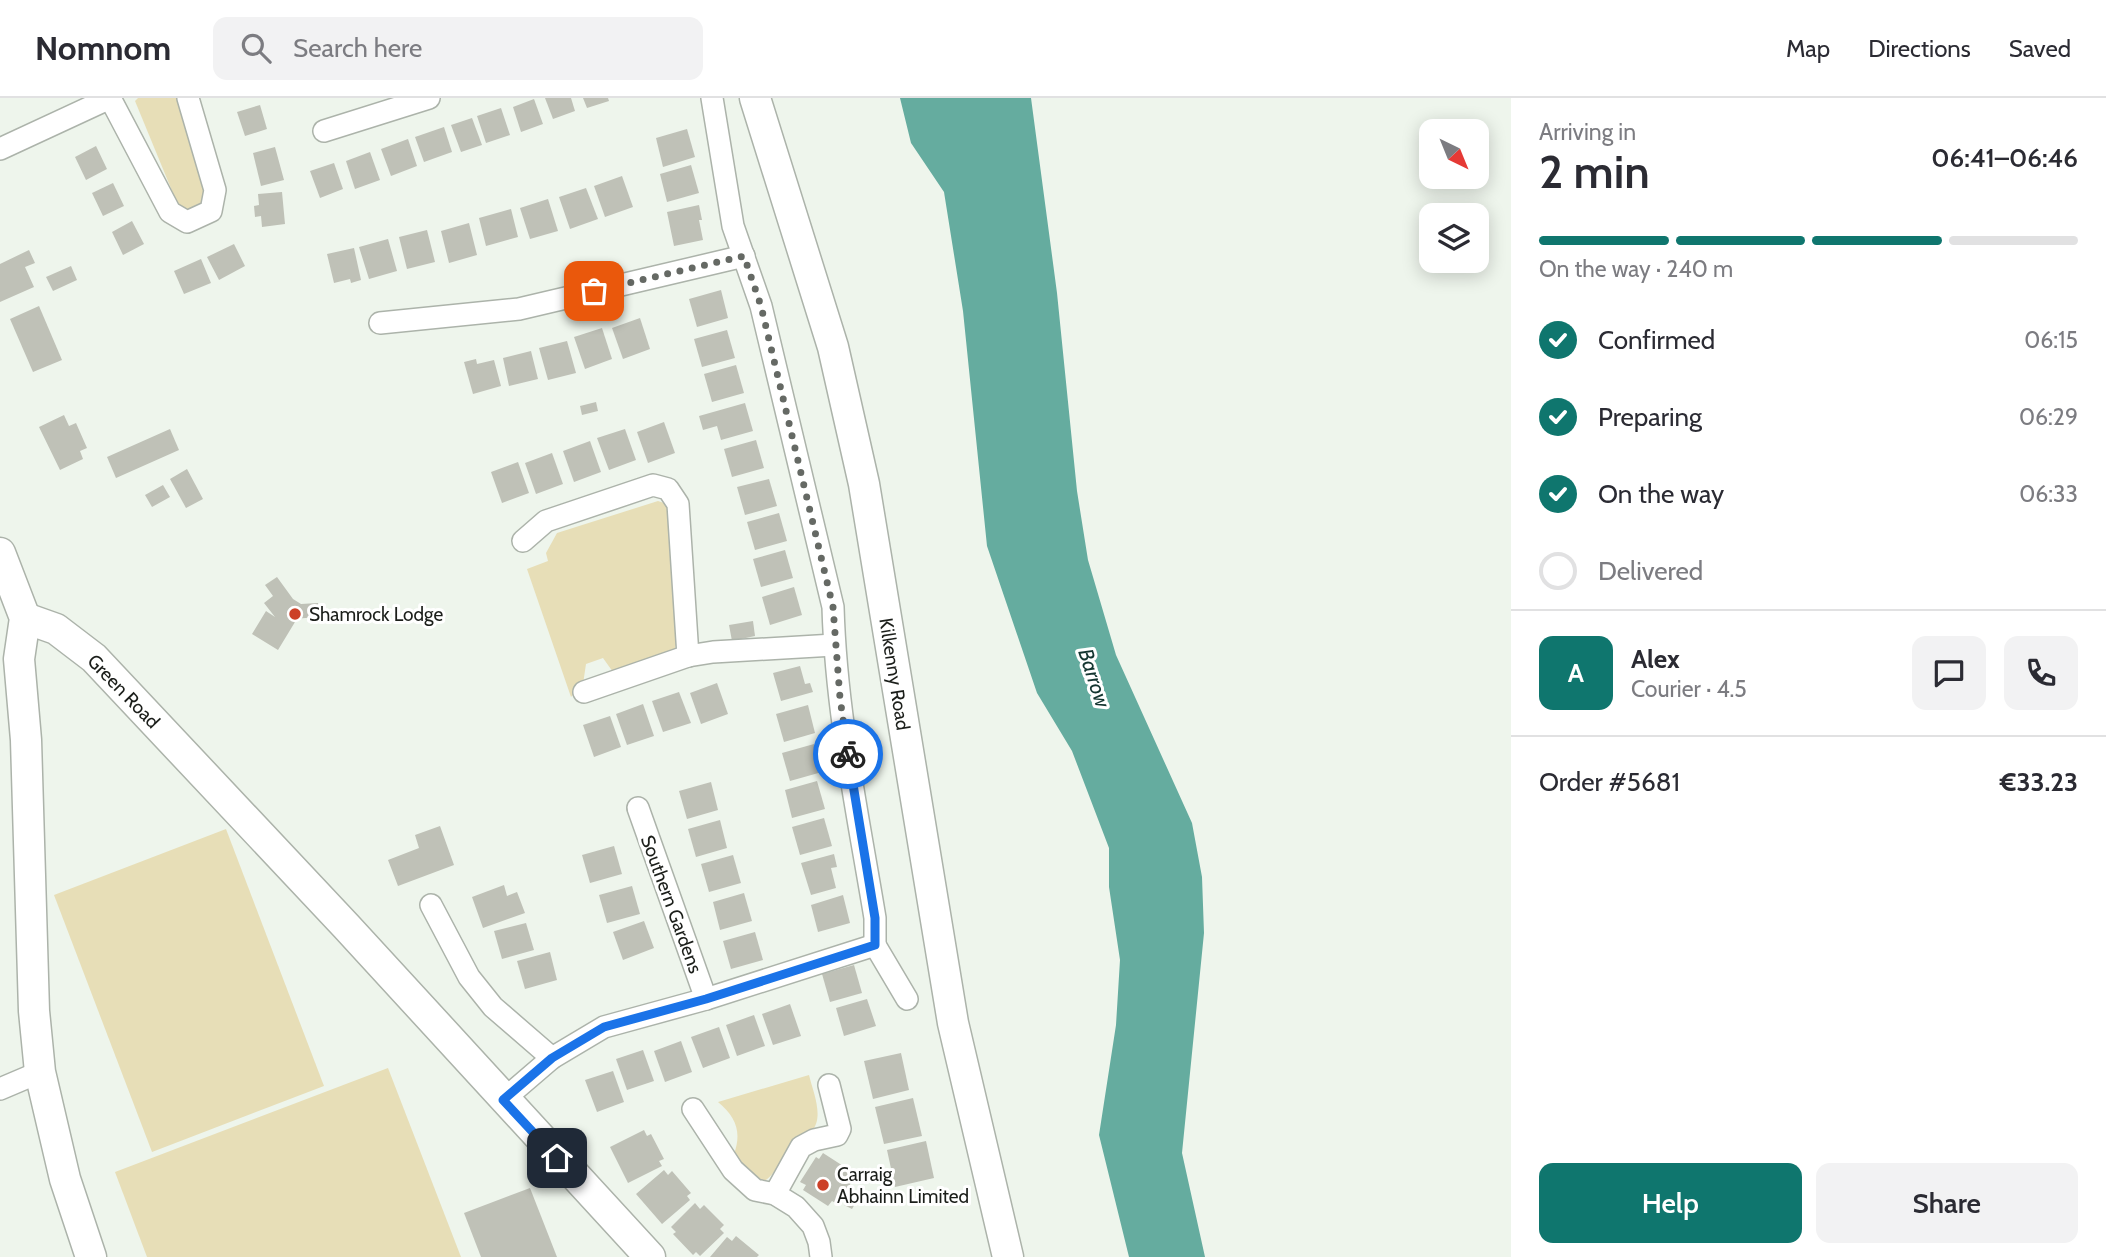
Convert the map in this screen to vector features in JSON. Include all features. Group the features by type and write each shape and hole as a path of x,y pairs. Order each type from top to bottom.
{"street":[{"path":"0,149 110,98 170,212 187,222 211,211 215,190 188,98"},
{"path":"324,131 379,106 429,98"},
{"path":"712,98 733,226 761,306 833,607 842,724 875,918 875,945 907,999"},
{"name":"Kilkenny Road","path":"755,98 833,347 857,450 953,1023 1009,1257"},
{"path":"380,323 519,309 744,256"},
{"path":"523,541 546,521 653,485 668,489 678,504 688,656"},
{"path":"0,553 24,618 19,659 26,740 34,1011 40,1072 65,1179 91,1257"},
{"name":"Green Road","path":"24,618 56,629 94,658 346,926 650,1257"},
{"path":"584,692 688,656 713,652 834,645"},
{"name":"Southern Gardens","path":"638,808 706,999"},
{"path":"432,905 470,977 493,1007 552,1058"},
{"name":"Southern Gardens","path":"503,1100 552,1058 604,1027 706,999 875,945"},
{"path":"0,1089 40,1072"},
{"path":"775,1194 802,1147 814,1140 837,1135 840,1129 829,1085"},
{"path":"693,1110 733,1170 755,1190 775,1194 796,1206 813,1226 821,1257"}],"shaded area":[{"path":"138,98 181,98 205,194 194,209 186,209 177,203 135,101"},
{"path":"658,501 667,504 672,510 678,638 673,655 613,672 603,658 586,664 583,684 571,697 527,569 548,561 546,553 557,533"},
{"path":"226,829 324,1086 152,1152 54,895"},
{"path":"388,1068 461,1257 147,1257 115,1172"},
{"path":"809,1075 818,1112 815,1126 811,1132 791,1145 768,1178 763,1182 758,1180 734,1154 736,1125 718,1102"}],"water":[{"name":"Barrow","path":"900,98 1031,98 1057,293 1077,491 1088,560 1116,655 1192,823 1202,877 1204,933 1182,1153 1205,1257 1129,1257 1099,1135 1116,1025 1120,960 1109,887 1109,848 1072,751 1037,693 987,546 963,311 944,192 911,143"}],"building":[{"path":"545,98 571,98 575,111 553,119"},
{"path":"583,98 608,98 609,101 587,108"},
{"path":"534,99 543,124 521,132 513,107"},
{"path":"260,105 267,129 245,136 237,112"},
{"path":"501,108 510,135 486,143 477,116"},
{"path":"472,118 482,145 461,152 451,125"},
{"path":"444,127 452,152 424,162 415,137"},
{"path":"687,129 695,157 663,167 656,138"},
{"path":"408,139 417,166 391,176 381,149"},
{"path":"96,146 107,169 86,180 75,157"},
{"path":"275,147 284,180 261,186 253,153"},
{"path":"370,152 380,180 355,189 346,161"},
{"path":"334,163 343,189 320,198 310,171"},
{"path":"691,165 699,193 667,202 660,174"},
{"path":"622,176 633,207 605,217 594,186"},
{"path":"113,183 124,206 103,216 92,193"},
{"path":"586,188 598,219 570,229 559,197"},
{"path":"282,192 285,224 262,227 261,216 255,217 254,206 259,205 258,194"},
{"path":"548,199 558,231 530,239 520,208"},
{"path":"699,205 703,240 674,246 667,212"},
{"path":"511,209 518,237 486,246 479,218"},
{"path":"132,221 144,244 123,255 112,232"},
{"path":"469,223 477,255 449,263 441,231"},
{"path":"427,230 435,262 407,269 399,237"},
{"path":"388,239 397,271 369,279 359,247"},
{"path":"234,244 245,266 219,280 207,257"},
{"path":"354,248 361,280 351,283 350,279 334,283 327,254"},
{"path":"29,250 35,263 25,267 34,287 0,302 0,264"},
{"path":"201,259 211,283 184,294 174,271"},
{"path":"71,266 77,280 53,291 46,277"},
{"path":"721,290 728,318 697,327 689,299"},
{"path":"39,306 62,360 33,372 10,319"},
{"path":"640,318 650,349 623,359 612,328"},
{"path":"602,328 612,359 585,369 574,337"},
{"path":"727,330 735,358 702,367 694,339"},
{"path":"567,341 576,373 548,380 539,348"},
{"path":"531,351 538,379 509,386 503,358"},
{"path":"476,359 477,364 494,360 501,386 473,394 464,362"},
{"path":"736,365 744,393 712,402 704,374"},
{"path":"596,402 598,411 582,415 580,406"},
{"path":"745,403 753,431 721,440 717,426 703,430 699,416"},
{"path":"64,415 69,426 76,423 87,448 80,451 83,459 60,470 39,427"},
{"path":"664,422 675,453 648,463 637,432"},
{"path":"170,429 179,450 116,478 107,457"},
{"path":"625,429 636,460 609,470 597,438"},
{"path":"756,440 764,468 732,477 724,449"},
{"path":"590,441 601,472 574,482 563,451"},
{"path":"552,453 563,484 536,494 525,463"},
{"path":"518,462 529,493 502,503 491,472"},
{"path":"187,469 203,499 186,508 170,479"},
{"path":"769,479 777,506 745,515 737,487"},
{"path":"163,485 170,497 152,507 145,495"},
{"path":"779,513 787,541 755,550 747,522"},
{"path":"785,550 793,578 761,587 753,559"},
{"name":"Shamrock Lodge","path":"277,577 293,599 301,604 318,603 318,617 293,619 295,622 278,650 252,634 266,611 275,617 264,603 273,596 265,585"},
{"path":"794,587 802,615 770,625 762,597"},
{"path":"753,621 755,636 732,641 729,625"},
{"path":"800,666 805,684 810,683 813,692 781,701 773,673"},
{"path":"717,683 728,714 701,724 690,693"},
{"path":"679,692 691,723 663,732 652,701"},
{"path":"643,704 654,736 627,745 616,714"},
{"path":"808,705 815,733 784,742 776,714"},
{"path":"610,716 621,747 594,757 583,725"},
{"path":"814,744 822,772 790,781 782,753"},
{"path":"817,781 825,809 792,818 785,790"},
{"path":"711,782 718,810 687,819 679,791"},
{"path":"824,818 832,846 800,855 792,827"},
{"path":"720,820 727,848 696,857 688,829"},
{"path":"440,826 454,865 398,886 388,860 419,848 415,835"},
{"path":"614,846 622,874 590,883 582,855"},
{"path":"834,854 837,867 831,868 836,888 811,895 801,863"},
{"path":"733,855 741,883 709,892 701,864"},
{"path":"504,885 507,896 517,892 525,913 483,928 472,897"},
{"path":"632,886 640,914 607,923 599,895"},
{"path":"744,893 752,921 720,930 713,902"},
{"path":"843,895 850,923 818,932 811,905"},
{"path":"644,921 654,948 623,960 613,932"},
{"path":"526,923 534,950 502,959 494,931"},
{"path":"755,932 763,960 731,969 723,941"},
{"path":"550,952 557,980 525,989 517,961"},
{"path":"854,965 862,993 830,1002 822,974"},
{"path":"867,999 876,1026 844,1036 836,1008"},
{"path":"790,1004 801,1036 773,1045 762,1014"},
{"path":"754,1015 765,1046 737,1056 726,1025"},
{"path":"719,1027 730,1058 703,1068 691,1037"},
{"path":"681,1041 692,1072 665,1082 654,1051"},
{"path":"643,1050 654,1081 627,1090 616,1059"},
{"path":"901,1053 909,1090 873,1099 864,1061"},
{"path":"613,1071 624,1102 597,1112 585,1080"},
{"path":"913,1098 922,1136 884,1144 875,1107"},
{"path":"644,1130 647,1136 651,1134 664,1159 659,1161 662,1166 628,1183 610,1147"},
{"path":"926,1141 934,1178 895,1187 887,1150"},
{"path":"823,1153 851,1171 848,1176 853,1180 837,1204 832,1201 828,1206 803,1190 806,1185 800,1182 816,1157 819,1159"},
{"path":"664,1170 668,1175 672,1171 691,1193 687,1196 690,1200 662,1224 636,1194"},
{"path":"530,1188 557,1257 481,1257 464,1213"},
{"path":"851,1195 858,1199 852,1209 844,1205"},
{"path":"695,1203 700,1209 704,1205 724,1225 720,1229 724,1233 700,1256 696,1252 693,1255 673,1234 676,1232 671,1227"},
{"path":"736,1236 759,1255 710,1257 727,1237 732,1241"}],"way so far":[{"path":"594,291 744,256 761,306 833,607 842,724 848,754"}],"place":[{"name":"Shamrock Lodge","path":"295,614"},
{"name":"Carraig Abhainn Limited","path":"823,1185"}],"route":[{"path":"557,1158 503,1100 552,1058 604,1027 706,999 875,945 875,918 848,754"}]}
